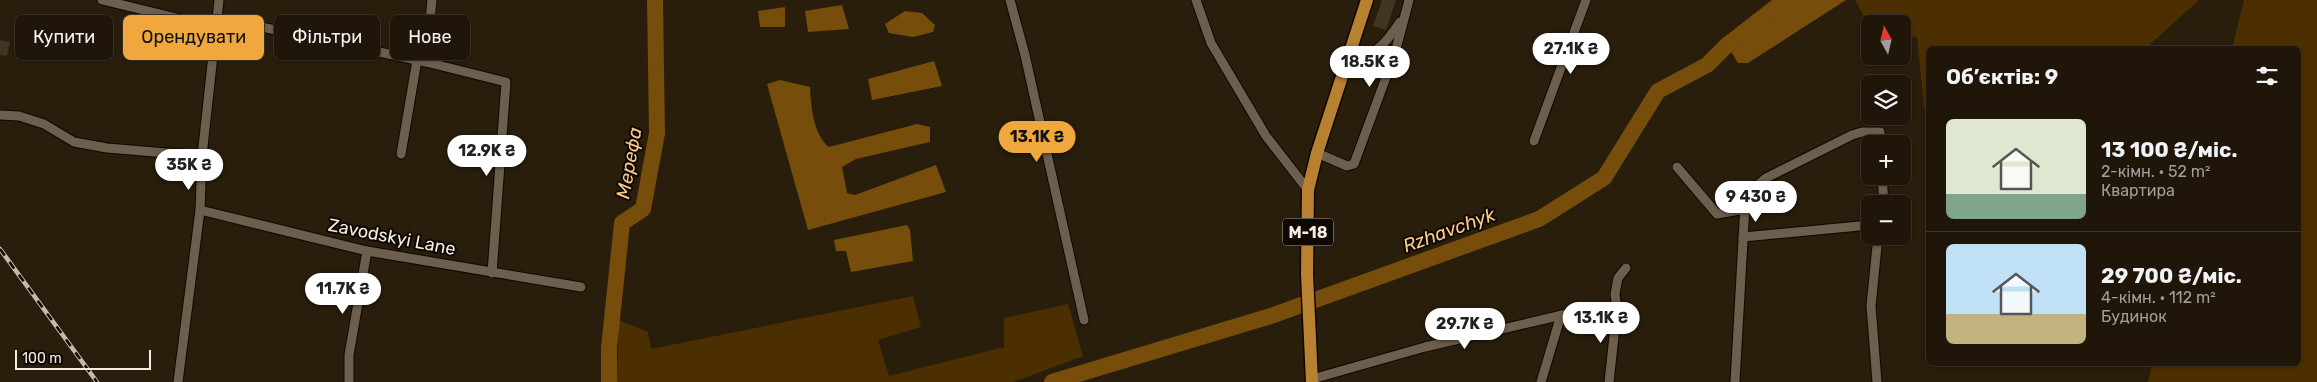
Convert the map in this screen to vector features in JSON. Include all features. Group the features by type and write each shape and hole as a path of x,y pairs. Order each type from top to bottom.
{"highway":[{"name":"М-18","path":"1312,381 1307,274 1308,190 1317,153 1367,0"}],"street":[{"path":"102,0 164,15"},
{"path":"217,15 219,0"},
{"path":"426,62 432,0"},
{"path":"1010,0 1025,55 1084,320"},
{"path":"1196,0 1211,43 1266,136 1308,190"},
{"path":"1317,153 1348,166 1354,164 1395,53 1409,0"},
{"path":"1534,141 1586,0"},
{"path":"1345,65 1365,58 1385,44 1404,16"},
{"path":"264,27 390,54"},
{"path":"178,382 200,210 202,156 212,60"},
{"path":"401,154 417,60 506,82 492,273"},
{"path":"0,115 19,116 44,124 74,142 107,148 202,156"},
{"path":"1735,382 1745,209 1751,191 1766,178 1852,135 1862,132 1880,132 1880,135"},
{"path":"1677,167 1717,214 1745,209"},
{"name":"Zavodskyi Lane","path":"200,210 367,251 581,287"},
{"path":"1743,237 1861,226"},
{"path":"1877,245 1871,306 1877,382"},
{"path":"349,382 349,355 367,251"},
{"path":"1609,382 1616,309 1615,294 1618,278 1626,268"},
{"path":"1312,381 1425,348 1561,315 1584,310 1616,309"},
{"path":"1541,382 1561,315"}],"shaded area":[{"path":"1785,0 1846,0 1748,63 1738,63 1727,45"},
{"path":"1855,0 2199,0 2148,46 1926,46 1926,107 1924,107 1917,37 1911,37 1911,15 1863,15"},
{"path":"2244,0 2317,0 2317,382 2148,382 2152,366 2301,366 2301,46 2233,46"},
{"path":"842,5 849,29 808,32 805,11"},
{"path":"785,7 785,27 760,27 758,11"},
{"path":"905,11 922,13 935,25 933,32 913,37 889,33 885,24"},
{"path":"934,61 942,86 872,100 868,79"},
{"path":"780,80 810,87 812,111 816,127 819,135 829,147 917,124 930,127 930,142 856,159 842,167 847,193 855,195 936,165 946,192 808,230 767,84"},
{"path":"907,225 910,230 913,261 851,272 846,251 836,251 834,240"},
{"path":"913,296 921,327 878,340 889,376 1004,347 1004,318 1068,304 1083,356 1013,382 617,382 619,320 648,332 651,349"}],"building":[{"path":"1382,0 1396,0 1386,30 1373,26"},
{"path":"0,40 10,42 7,56 0,55"}],"waterway":[{"name":"Мерефа","path":"609,382 609,348 622,223 643,209 657,133 655,0"},
{"name":"Rzhavchyk","path":"1052,382 1271,316 1539,219 1604,178 1658,91 1707,65 1727,45 1785,0"}],"railway":[{"path":"0,249 97,382"}]}
